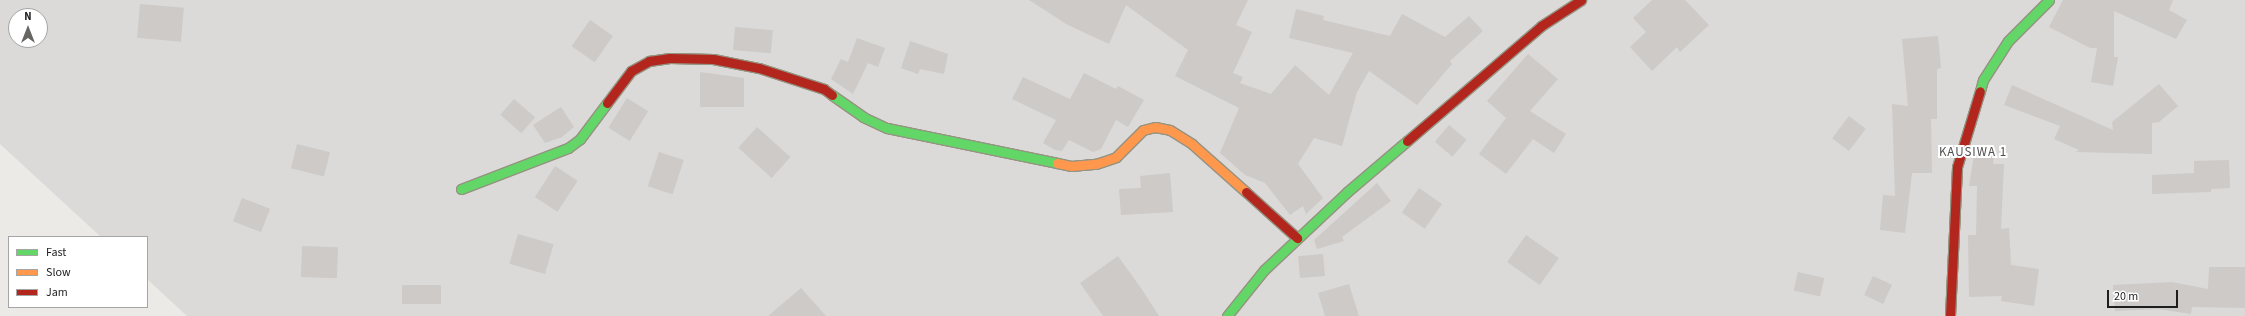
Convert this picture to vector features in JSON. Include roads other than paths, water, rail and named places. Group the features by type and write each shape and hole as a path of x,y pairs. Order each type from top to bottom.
{"street":[{"path":"1227,316 1264,270 1297,238 1541,26 1581,0"},
{"path":"1950,316 1957,168 1983,80 2008,41 2049,0"},
{"path":"461,189 568,148 580,139 631,71 649,61 670,58 713,59 759,68 824,89 863,117 887,128 1071,166 1096,164 1116,157 1143,130 1155,126 1170,130 1192,144 1297,238"}],"district":[{"name":"KAUSIWA 1","path":"1973,152"}]}
